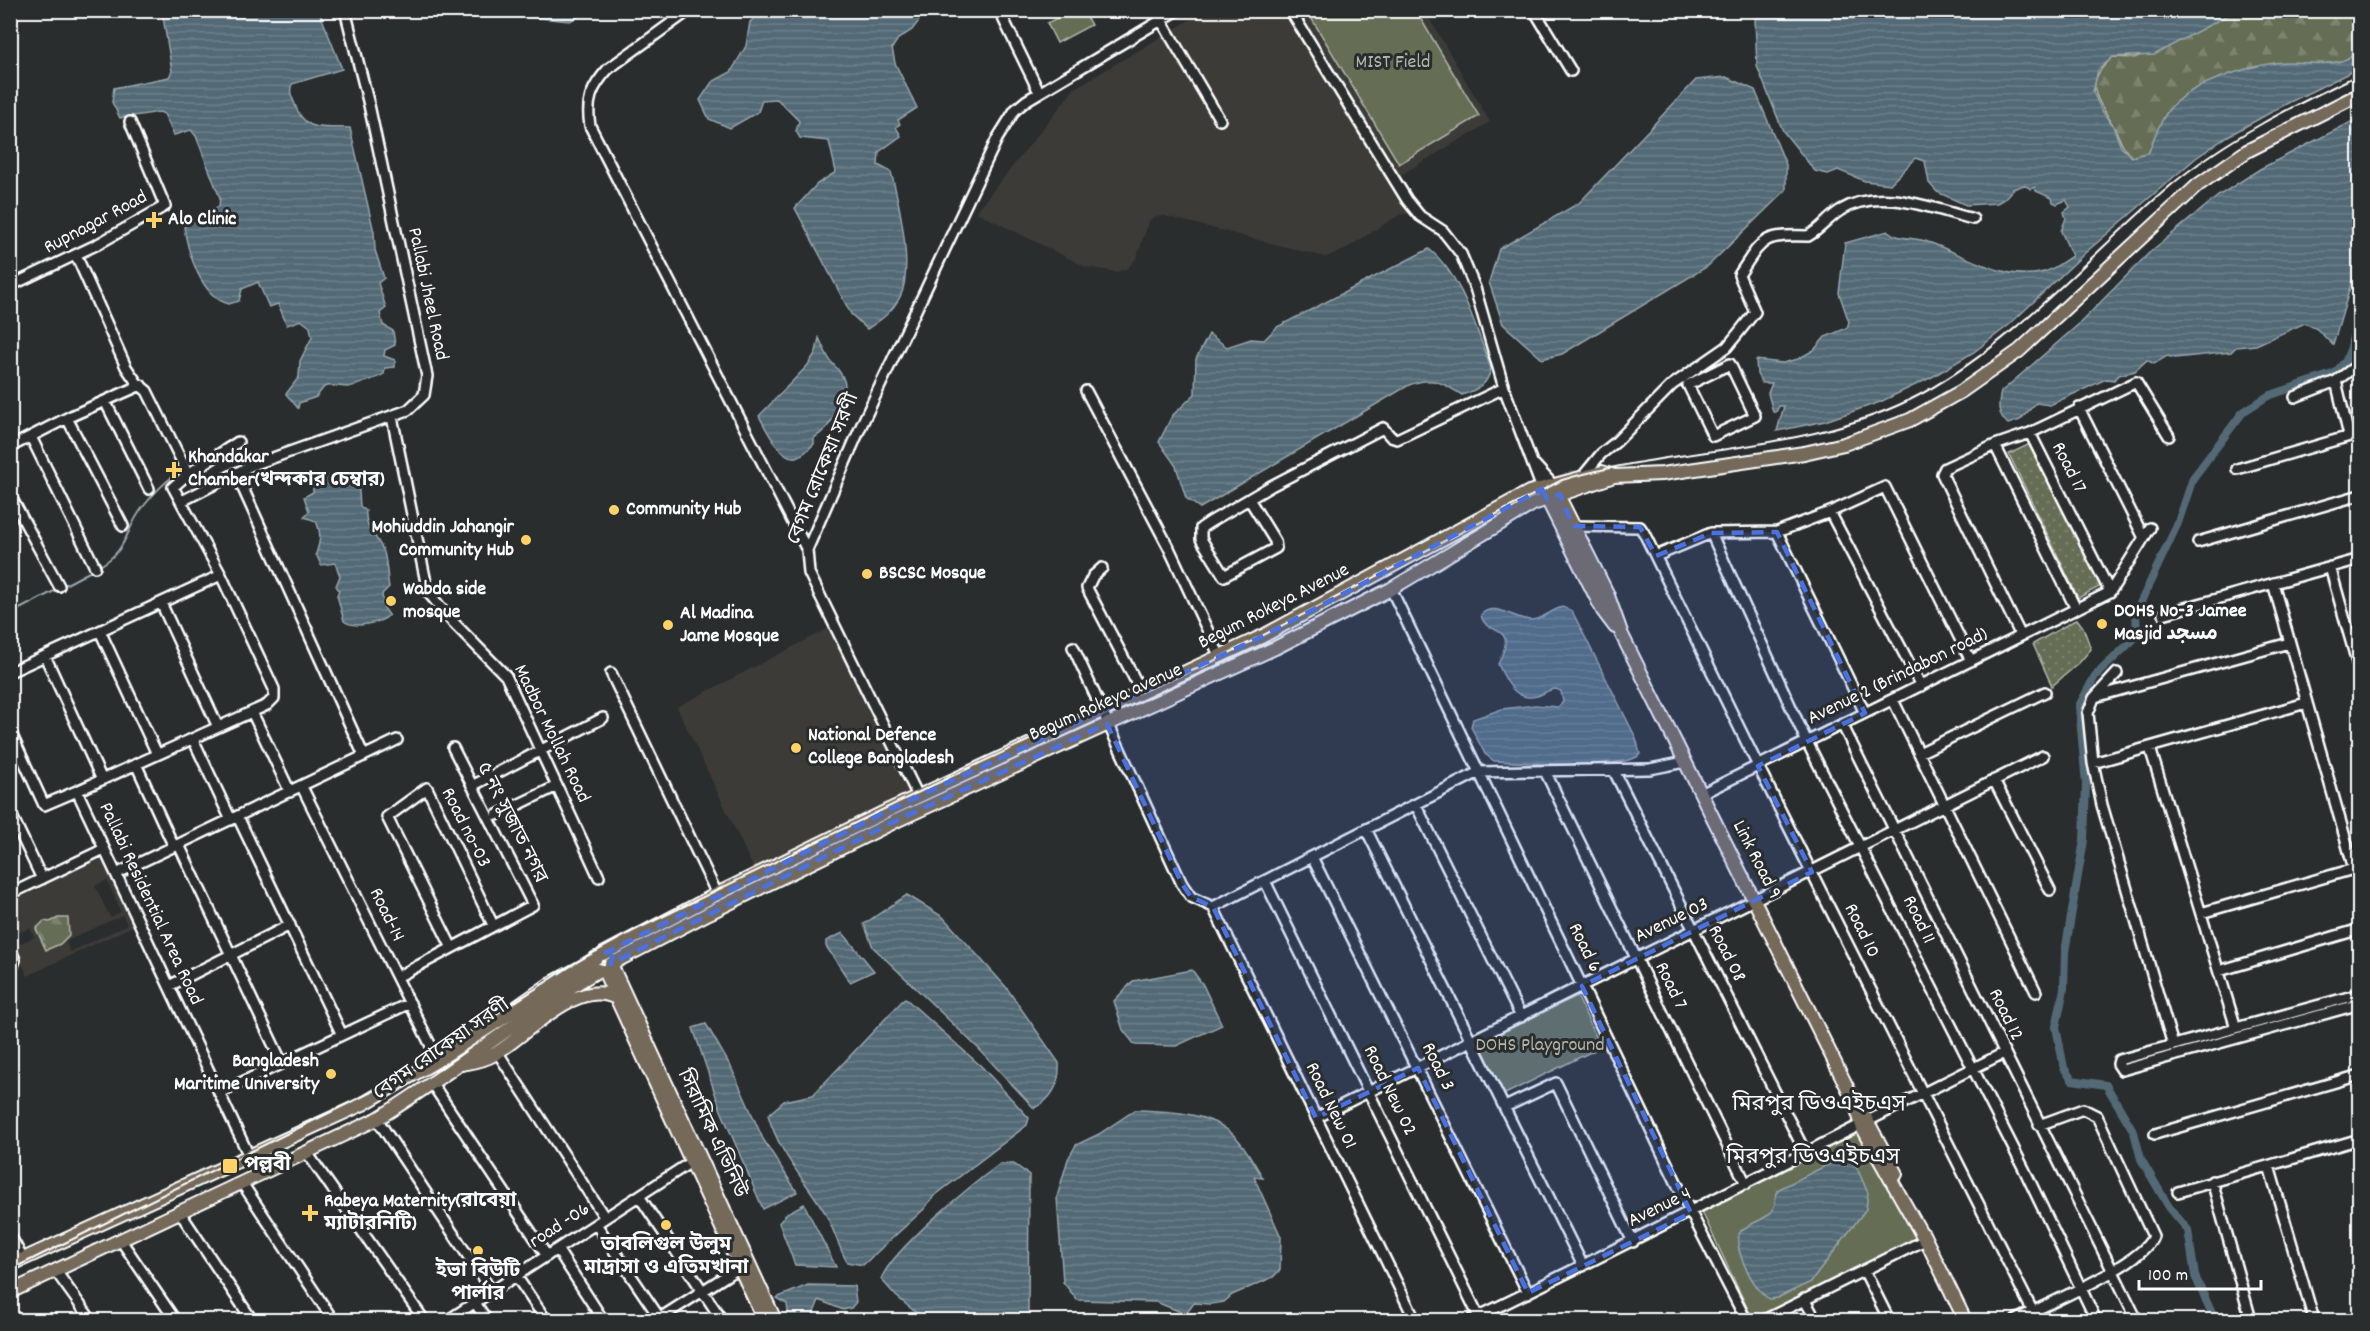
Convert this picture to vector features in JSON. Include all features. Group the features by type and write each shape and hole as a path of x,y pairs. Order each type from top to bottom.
{"main road":[{"path":"1614,476 1662,474 1804,453 1844,444 1910,420 1955,396 2019,351 2198,185 2247,151 2360,94"},
{"name":"Begum Rokeya Avenue","path":"918,796 1306,615 1517,498 1550,492 1583,476 1602,472 1614,476"},
{"name":"Begum Rokeya avenue","path":"603,963 849,844 1275,648 1391,589 1550,492 1614,476"},
{"name":"Link Road 9","path":"1550,492 1573,526 1607,593 1622,635 1916,1230 1925,1240 1965,1320"},
{"name":"Link Road 9","path":"1550,492 1603,610 1622,635"},
{"name":"বেগম রোকেয়া সরণী","path":"10,1265 363,1104 717,894 918,796"},
{"name":"বেগম রোকেয়া সরণী","path":"10,1292 179,1211 308,1154 377,1119 433,1085 533,1010 603,963"},
{"name":"সিরামিক এভিনিউ","path":"603,963 616,998 638,1033 692,1162 764,1320"},
{"name":"সিরামিক এভিনিউ","path":"603,963 775,1320"},
{"path":"459,1065 498,1053 530,1027 570,1002 593,993 609,994 616,998"},
{"path":"438,1060 446,1075"}],"street":[{"name":"Pallabi Jheel Road","path":"182,501 236,473 307,444 408,410 424,395 427,376 369,105 345,10"},
{"path":"999,10 1039,92"},
{"path":"1155,10 1220,120"},
{"name":"বেগম রোকেয়া সরণী","path":"918,796 809,573 807,550 862,424 997,139 1015,110 1039,92 1178,10"},
{"path":"1290,10 1407,200 1420,216 1443,231 1461,254 1475,288 1504,388 1534,465 1536,480 1550,492"},
{"path":"1534,10 1571,71"},
{"path":"684,14 608,69 598,80 590,94 588,110 590,126 807,550"},
{"name":"Rupnagar Road","path":"10,286 76,255 165,206 145,163 130,122"},
{"path":"1583,476 1601,453 1616,442 1660,396 1727,347 1755,312 1739,275 1761,242 1786,234 1808,236 1840,210 1866,201 1904,202 1973,219"},
{"path":"76,255 126,367 147,391 188,474"},
{"path":"2295,397 2336,381 2360,363"},
{"path":"1702,364 1708,374"},
{"path":"1730,364 1755,416 1713,436 1688,385 1708,374 1730,364"},
{"path":"2336,381 2349,436"},
{"name":"Road 17","path":"2110,592 2030,433 2136,382 2169,436"},
{"path":"10,447 141,385"},
{"path":"1249,499 1275,541 1276,548 1224,576 1201,539 1201,528 1249,499 1383,428 1397,439 1504,388"},
{"path":"1086,391 1169,548 1220,657"},
{"path":"105,401 149,489"},
{"path":"2079,408 2144,538"},
{"name":"Madbor Mollah Road","path":"392,417 426,587 450,619 506,676 599,878"},
{"path":"68,420 123,526"},
{"path":"2021,636 1942,474 1945,468 1995,444 2030,433"},
{"path":"2237,469 2360,433"},
{"path":"31,437 95,567"},
{"path":"10,672 221,575 173,487 188,474 238,442"},
{"path":"1995,444 2076,609"},
{"path":"236,473 364,756"},
{"path":"1656,556 1711,533 1777,532 1885,488 1971,661"},
{"path":"10,495 59,586"},
{"path":"2198,542 2360,495"},
{"path":"1830,512 1921,686"},
{"name":"Road 10","path":"1573,526 1640,527 2034,1316"},
{"path":"2110,592 2150,528"},
{"path":"1777,532 1865,713"},
{"name":"Road 11","path":"1711,533 1807,742 1862,846 2096,1320"},
{"path":"2163,614 2360,559"},
{"path":"2330,567 2360,673"},
{"path":"1102,568 1093,576 1087,588 1142,693"},
{"name":"Pallabi Residential Area Road","path":"221,575 274,688 274,698 252,712 77,791 249,1156"},
{"path":"2201,913 2357,868 2306,703 2273,584"},
{"name":"Road 6","path":"1391,589 1691,1213 1746,1320"},
{"name":"Avenue 2 (Brindabon road)","path":"1701,794 2110,592"},
{"path":"161,603 218,727"},
{"path":"100,631 158,754"},
{"path":"2094,698 2289,643"},
{"path":"1073,647 1182,884 1191,897 1213,907 1479,772 1614,771 1650,769 1685,762"},
{"path":"45,656 102,780"},
{"path":"611,672 717,894"},
{"path":"2117,673 2094,698 2088,713 2093,763 2102,805 2174,1045"},
{"path":"1919,753 2045,692"},
{"path":"1893,699 2036,992"},
{"path":"2093,763 2306,703"},
{"path":"252,712 290,792"},
{"path":"472,786 603,718"},
{"name":"Road 12","path":"1842,724 2137,1320"},
{"path":"10,731 44,806 77,791"},
{"path":"192,739 290,925 342,1035"},
{"path":"116,874 397,740"},
{"name":"৫ নং সুজাত নগর","path":"397,977 451,946 533,905 453,748"},
{"path":"2150,748 2236,1028"},
{"name":"Avenue 03","path":"1316,1118 2043,756"},
{"path":"135,764 282,1063"},
{"name":"Road 7","path":"1545,771 1746,1184"},
{"name":"Road 08","path":"1614,771 1806,1154"},
{"path":"1994,780 2050,890"},
{"path":"497,815 556,786"},
{"name":"Road-14","path":"302,787 438,1060"},
{"name":"Road no-03","path":"451,946 387,817 427,789 493,925"},
{"path":"1416,805 1521,1017"},
{"path":"10,812 42,879"},
{"path":"1366,830 1583,1266"},
{"path":"10,894 104,849"},
{"name":"Road 3","path":"1312,857 1528,1293"},
{"name":"Road New 02","path":"1265,881 1369,1092 1475,1318"},
{"name":"Road New 01","path":"1213,907 1415,1320"},
{"path":"169,986 290,925"},
{"path":"2219,971 2360,929"},
{"path":"10,948 15,960 10,974"},
{"path":"2360,994 2119,1060 2119,1068 2122,1070 2360,1004"},
{"path":"219,1093 410,1003"},
{"path":"498,1053 659,1320 740,1267"},
{"name":"Avenue 4","path":"1475,1318 1691,1213 1864,1122 2004,1053"},
{"path":"2155,1134 2360,1075"},
{"path":"1505,1107 1554,1083 1633,1242"},
{"path":"433,1085 547,1256"},
{"path":"2016,1320 2034,1316 2112,1272 2148,1246 2153,1236 2097,1116 2083,1109 2039,1125"},
{"path":"377,1119 492,1292"},
{"path":"2178,1192 2360,1138"},
{"path":"308,1154 424,1320"},
{"name":"road -06","path":"448,1320 692,1162"},
{"path":"2269,1166 2314,1320"},
{"path":"2212,1181 2251,1320"},
{"path":"242,1183 333,1320"},
{"path":"639,1196 722,1320"},
{"path":"179,1211 252,1320"},
{"path":"10,1235 23,1259"},
{"path":"120,1239 175,1320"},
{"path":"1764,1320 1925,1240"},
{"path":"557,1249 603,1320"},
{"path":"55,1270 91,1320"},
{"path":"1864,1270 1889,1320"},
{"path":"516,1276 546,1320"},
{"path":"1804,1299 1815,1320"},
{"path":"475,1303 487,1320"},
{"path":"2354,1320 2360,1319"}],"highlighted area":[{"path":"1542,489 1547,499 1560,494 1573,526 1640,527 1656,556 1711,533 1777,532 1865,713 1758,766 1812,872 1582,986 1691,1213 1528,1293 1418,1068 1316,1118 1213,907 1191,897 1182,884 1107,724 898,820 611,964 612,956 603,954 891,809 1263,636"}],"shaded area":[{"path":"1284,10 1410,213 1399,215 1342,251 1325,257 1165,216 1154,217 1149,221 1137,257 1128,268 1116,272 1086,267 976,212 1075,88 1205,11"},
{"name":"MIST Field","path":"1300,11 1425,11 1490,122 1397,177"},
{"name":"National Defence College Bangladesh","path":"835,625 915,790 900,801 755,871 677,707"},
{"path":"99,855 133,926 27,976 11,938 15,946 34,937 30,928 18,933 10,909 19,905 15,896","holes":["107,880 121,912 110,917 95,886","123,915 127,925 70,952 66,941"]}],"green space":[{"path":"1073,10 1083,11 1091,25 1057,43 1047,23"},
{"name":"MIST Field","path":"1307,11 1416,11 1479,116 1399,164"},
{"path":"2235,11 2359,11 2359,51 2342,62 2329,63 2154,138 2149,152 2132,157 2122,145 2097,98 2095,83 2103,66 2113,57 2134,58 2189,35"},
{"path":"2030,444 2101,586 2078,598 2009,454"},
{"path":"2077,619 2083,627 2091,649 2079,663 2052,686 2033,644"},
{"path":"58,918 68,918 69,935 60,944 46,950 36,929 44,921 50,922"},
{"name":"DOHS Playground","path":"1577,996 1601,1047 1503,1095 1478,1044"},
{"path":"1859,1128 1918,1238 1753,1320 1702,1212"}],"water":[{"path":"589,10 570,21 519,16 496,11"},
{"path":"763,10 924,11 912,30 898,39 892,48 895,63 917,108 898,120 900,124 896,127 901,136 879,152 878,165 891,172 898,200 904,235 906,270 904,285 893,307 867,329 851,314 795,208 817,184 836,172 829,141 800,138 796,131 799,121 777,99 762,100 758,112 730,128 709,119 700,100 712,82 731,72 746,46 750,22"},
{"path":"1763,10 2235,11 2154,55 2113,57 2098,70 2093,92 2113,126 2121,147 2132,157 2149,152 2164,117 2171,107 2181,98 2209,82 2244,70 2276,63 2335,62 2352,57 2359,51 2359,68 2228,136 2196,158 2085,253 2009,325 1974,352 1932,377 1880,402 1825,421 1777,431 1784,406 1779,406 1776,412 1773,412 1768,393 1772,383 1762,383 1757,374 1756,360 1783,363 1798,359 1814,350 1825,337 1847,328 1849,322 1839,293 1845,243 1888,231 1897,236 1923,240 1984,265 2015,274 2047,271 2072,256 2061,231 2066,218 2064,212 2070,207 2066,200 2057,204 2053,202 2052,198 2036,191 2035,187 2031,189 2024,185 2013,189 1997,203 1966,205 1937,192 1929,183 1925,161 1916,158 1890,184 1865,181 1838,170 1828,174 1815,171 1783,131 1757,66 1755,19"},
{"path":"162,11 319,11 342,69 292,84 291,93 298,113 309,124 323,128 350,128 374,232 375,250 384,278 378,283 386,308 380,313 383,325 393,331 395,345 385,350 384,356 395,360 395,367 385,368 384,374 351,387 324,387 316,397 299,403 298,408 286,394 299,377 300,361 312,337 310,327 301,320 287,325 278,304 269,307 258,282 242,289 239,301 229,304 219,300 204,283 193,261 184,227 219,206 220,198 196,136 191,130 174,135 164,114 160,112 120,118 112,102 114,88 169,77 172,71"},
{"path":"1726,77 1755,90 1786,165 1786,190 1708,266 1562,354 1542,359 1503,324 1489,282 1499,249 1579,203 1696,80"},
{"path":"2359,118 2359,257 2333,345 2317,329 2305,323 2256,345 2236,347 2231,352 2175,358 2167,356 2154,364 2147,360 2135,371 2119,375 2114,380 2106,379 2050,405 2036,403 2020,420 2008,424 2004,420 1999,410 2001,392 2079,324 2150,252 2218,196 2260,169"},
{"path":"1429,249 1451,274 1474,320 1491,368 1484,383 1477,389 1462,395 1437,382 1424,381 1409,385 1200,508 1186,498 1176,466 1159,442 1172,416 1195,394 1196,359 1209,334 1227,347 1251,339 1264,340 1277,327"},
{"path":"2359,295 2357,355 2352,355 2347,351"},
{"path":"819,338 829,359 839,370 845,382 845,394 831,421 814,438 814,444 801,455 793,457 780,450 759,416 808,365 816,352"},
{"path":"342,471 346,482 358,479 360,506 366,511 369,527 383,550 385,558 389,587 382,594 384,608 389,615 367,624 354,625 344,621 337,595 339,590 336,586 340,576 335,563 321,565 316,554 320,538 318,526 316,521 304,517 309,511 304,497 313,492 313,480 316,476 320,480"},
{"path":"1563,607 1572,611 1636,738 1640,754 1632,759 1596,764 1494,761 1485,754 1471,727 1473,719 1502,709 1535,705 1558,707 1563,702 1561,691 1556,689 1529,697 1512,689 1498,664 1504,650 1504,636 1484,622 1481,615 1492,609 1531,620"},
{"path":"907,895 943,917 1006,987 1059,1063 1057,1084 1051,1095 1041,1104 1034,1108 979,1049 873,947 864,924"},
{"path":"843,933 874,971 850,982 826,946 826,941"},
{"path":"1192,970 1203,985 1222,1025 1176,1046 1135,1045 1123,1030 1114,1001 1133,981"},
{"path":"905,998 982,1067 1029,1118 1027,1125 933,1197 924,1209 863,1265 847,1262 827,1217 785,1154 768,1115 784,1101 813,1095"},
{"path":"706,1024 731,1067 763,1139 797,1192 763,1209 720,1108 693,1028"},
{"path":"1135,1110 1163,1111 1206,1119 1219,1124 1240,1142 1263,1178 1254,1177 1281,1237 1280,1270 1273,1277 1232,1295 1224,1302 1194,1303 1186,1314 1156,1302 1077,1300 1063,1282 1057,1197 1068,1159 1076,1145 1099,1134"},
{"path":"1839,1159 1847,1159 1856,1166 1868,1193 1866,1209 1811,1282 1777,1298 1769,1299 1757,1287 1745,1267 1738,1246 1741,1231 1769,1214 1774,1208 1779,1189"},
{"path":"1000,1164 1014,1164 1029,1175 1028,1320 925,1320 896,1296 881,1279 888,1266 916,1235"},
{"path":"804,1204 836,1267 795,1265 779,1223 787,1213"},
{"path":"808,1285 854,1286 856,1302 851,1308 843,1310 819,1300 811,1320 789,1320 787,1304 776,1298"}],"waterway":[{"path":"2215,1320 2195,1276 2188,1230 2169,1207 2141,1159 2134,1132 2106,1085 2072,1080 2064,1068 2056,1027 2064,989 2065,952 2084,840 2086,784 2079,706 2095,676 2137,636 2136,612 2178,523 2193,478 2243,412 2268,396 2335,373 2346,360 2353,342"},
{"path":"98,567 108,561 121,547 143,507 158,489 176,474"},
{"path":"63,586 93,570"},
{"path":"10,614 58,589"}],"railway":[{"path":"10,1270 410,1073 545,979 633,931 1083,715 1204,666 1562,480 1653,460 1791,438 1880,413 1923,393 1958,372 2021,323 2140,213 2192,169 2261,124 2360,74"}],"place":[{"name":"Alo Clinic","path":"154,220"},
{"name":"Khandakar Chamber(খন্দকার চেম্বার)","path":"174,470"},
{"name":"Community Hub","path":"614,510"},
{"name":"Mohiuddin Jahangir Community Hub","path":"526,540"},
{"name":"BSCSC Mosque","path":"867,574"},
{"name":"Wabda side mosque","path":"391,601"},
{"name":"DOHS No-3 Jamee Masjid مسجد","path":"2102,624"},
{"name":"Al Madina Jame Mosque","path":"668,625"},
{"name":"National Defence College Bangladesh","path":"796,748"},
{"name":"Bangladesh Maritime University","path":"331,1074"},
{"name":"পল্লবী","path":"230,1166"},
{"name":"Rabeya Maternity(রাবেয়া ম্যাটারনিটি)","path":"310,1213"},
{"name":"তাবলিগুল উলুম মাদ্রাসা ও এতিমখানা","path":"666,1225"},
{"name":"ইভা বিউটি পার্লার","path":"478,1251"}],"district":[{"name":"মিরপুর ডিওএইচএস","path":"1819,1105"},
{"name":"মিরপুর ডিওএইচএস","path":"1813,1158"}]}
